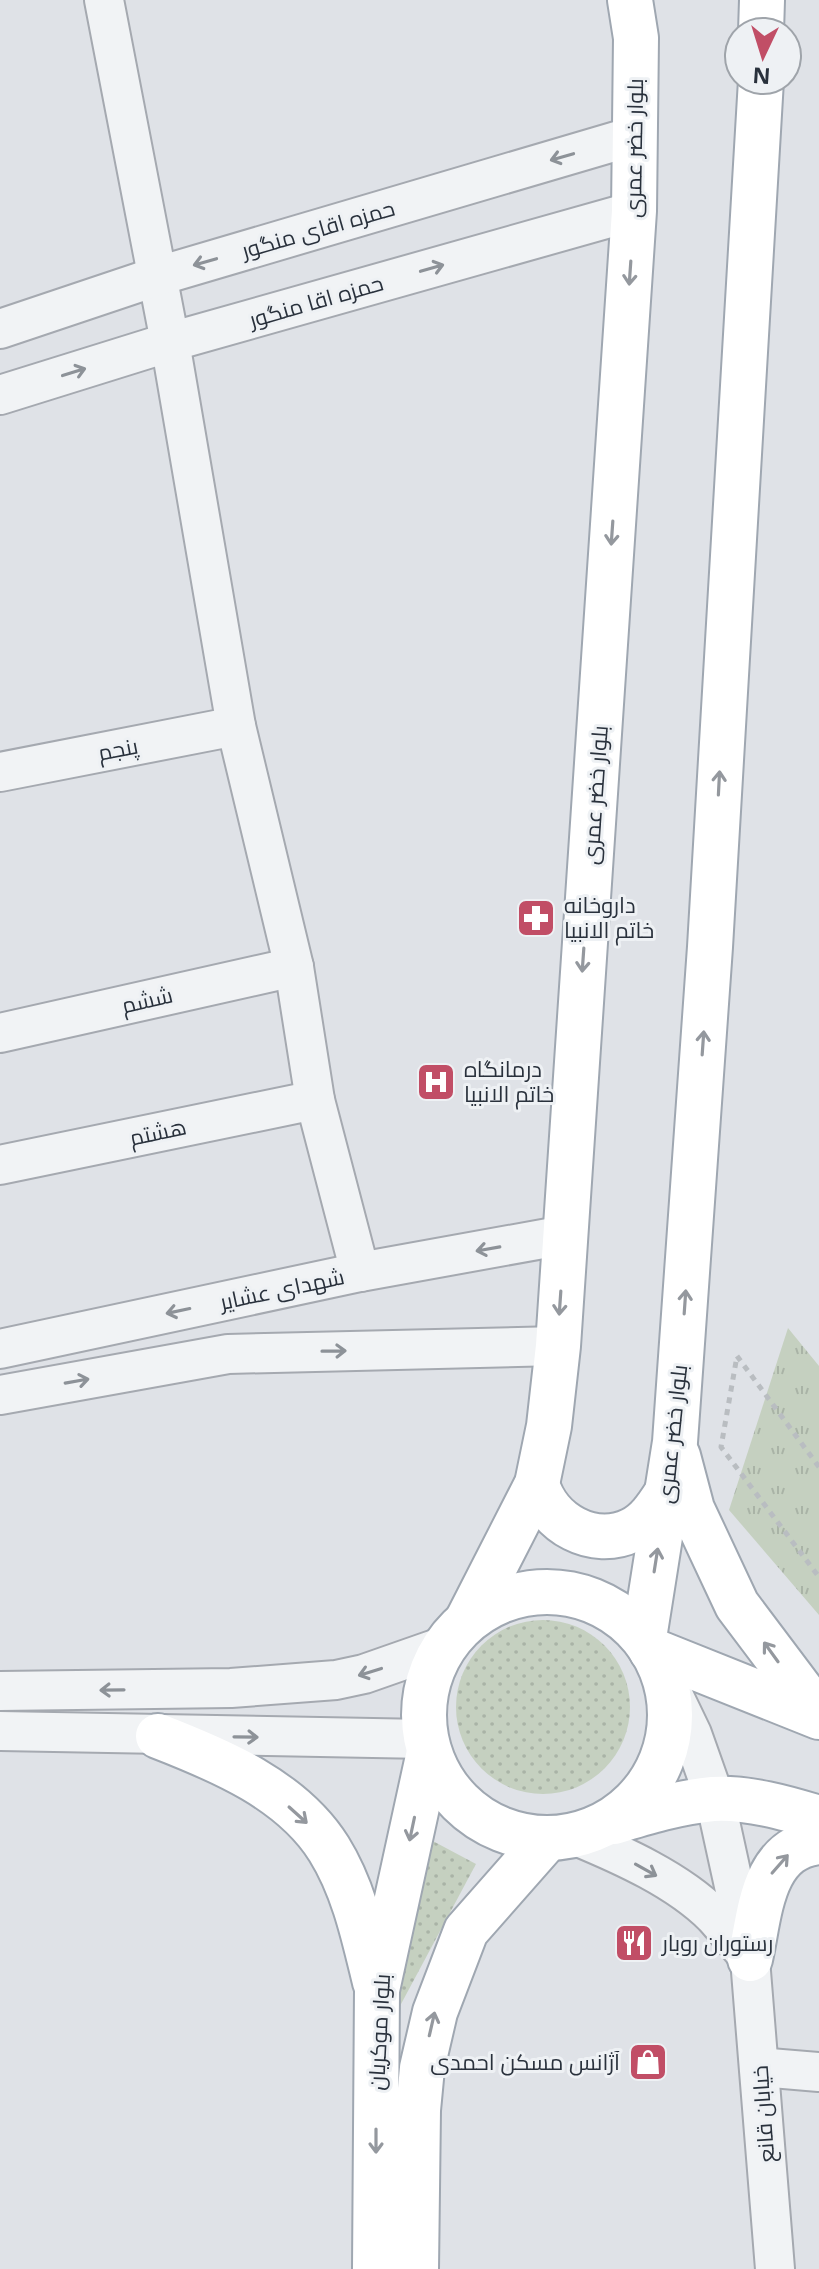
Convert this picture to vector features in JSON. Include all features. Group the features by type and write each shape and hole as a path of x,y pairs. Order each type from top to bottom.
{"main road":[{"name":"بلوار خضر عمری","path":"456,1633 537,1484 549,1426 558,1346 634,211 636,38 630,0"},
{"name":"بلوار خضر عمری","path":"654,1657 666,1494 675,1442 712,916 760,96"},
{"path":"675,1442 692,1509 737,1605 819,1715"},
{"path":"537,1484 549,1511 562,1523 597,1535 631,1531 655,1511 666,1494"},
{"path":"575,1834 631,1807 653,1781 667,1750 671,1716 654,1657 620,1615 592,1599 560,1592 527,1593 496,1602 456,1633 428,1679 423,1716 428,1746 446,1787 474,1815 509,1833 575,1834 660,1808 715,1799 770,1805 819,1818"},
{"path":"654,1657 819,1715"},
{"path":"158,1736 201,1752 240,1772 305,1821 328,1849 351,1894 377,1990"},
{"name":"بلوار موکریان","path":"375,2269 377,1990 428,1746"},
{"name":"بلوار موکریان","path":"416,2269 419,2096 435,2012 466,1931 575,1834"},
{"path":"750,1959 766,1880 786,1855 819,1842"}],"street":[{"path":"104,0 155,277 170,342 236,726 294,967 315,1100 360,1272"},
{"name":"حمزه اقای منگور","path":"0,329 155,277 637,135"},
{"name":"حمزه اقا منگور","path":"0,395 170,342 634,211"},
{"name":"پنجم","path":"0,772 236,726"},
{"name":"ششم","path":"0,1033 294,967"},
{"name":"هشتم","path":"0,1165 315,1100"},
{"name":"شهدای عشایر","path":"0,1349 360,1272 565,1235"},
{"path":"0,1395 228,1354 558,1346"},
{"path":"0,1691 231,1688 336,1680 364,1674 456,1633"},
{"name":"خیابان قانع","path":"654,1657 692,1734 715,1799 750,1959 759,2067 783,2269"},
{"path":"0,1731 428,1746"},
{"path":"575,1834 679,1889 712,1915 750,1959"},
{"path":"759,2067 819,2072"}],"path":[{"path":"819,1467 737,1356 721,1447 819,1577"}],"green space":[{"path":"788,1328 819,1366 819,1615 729,1510"},
{"path":"543,1620 576,1627 605,1645 623,1674 630,1707 623,1740 605,1769 576,1787 543,1794 510,1787 481,1769 463,1740 456,1707 463,1674 481,1645 510,1627"},
{"path":"414,1831 476,1864 393,2019"}],"place":[{"name":"داروخانه خاتم الانبیا","path":"536,918"},
{"name":"درمانگاه خاتم الانبیا","path":"436,1082"},
{"name":"رستوران روبار","path":"634,1943"},
{"name":"آژانس مسکن احمدی","path":"648,2062"}]}
